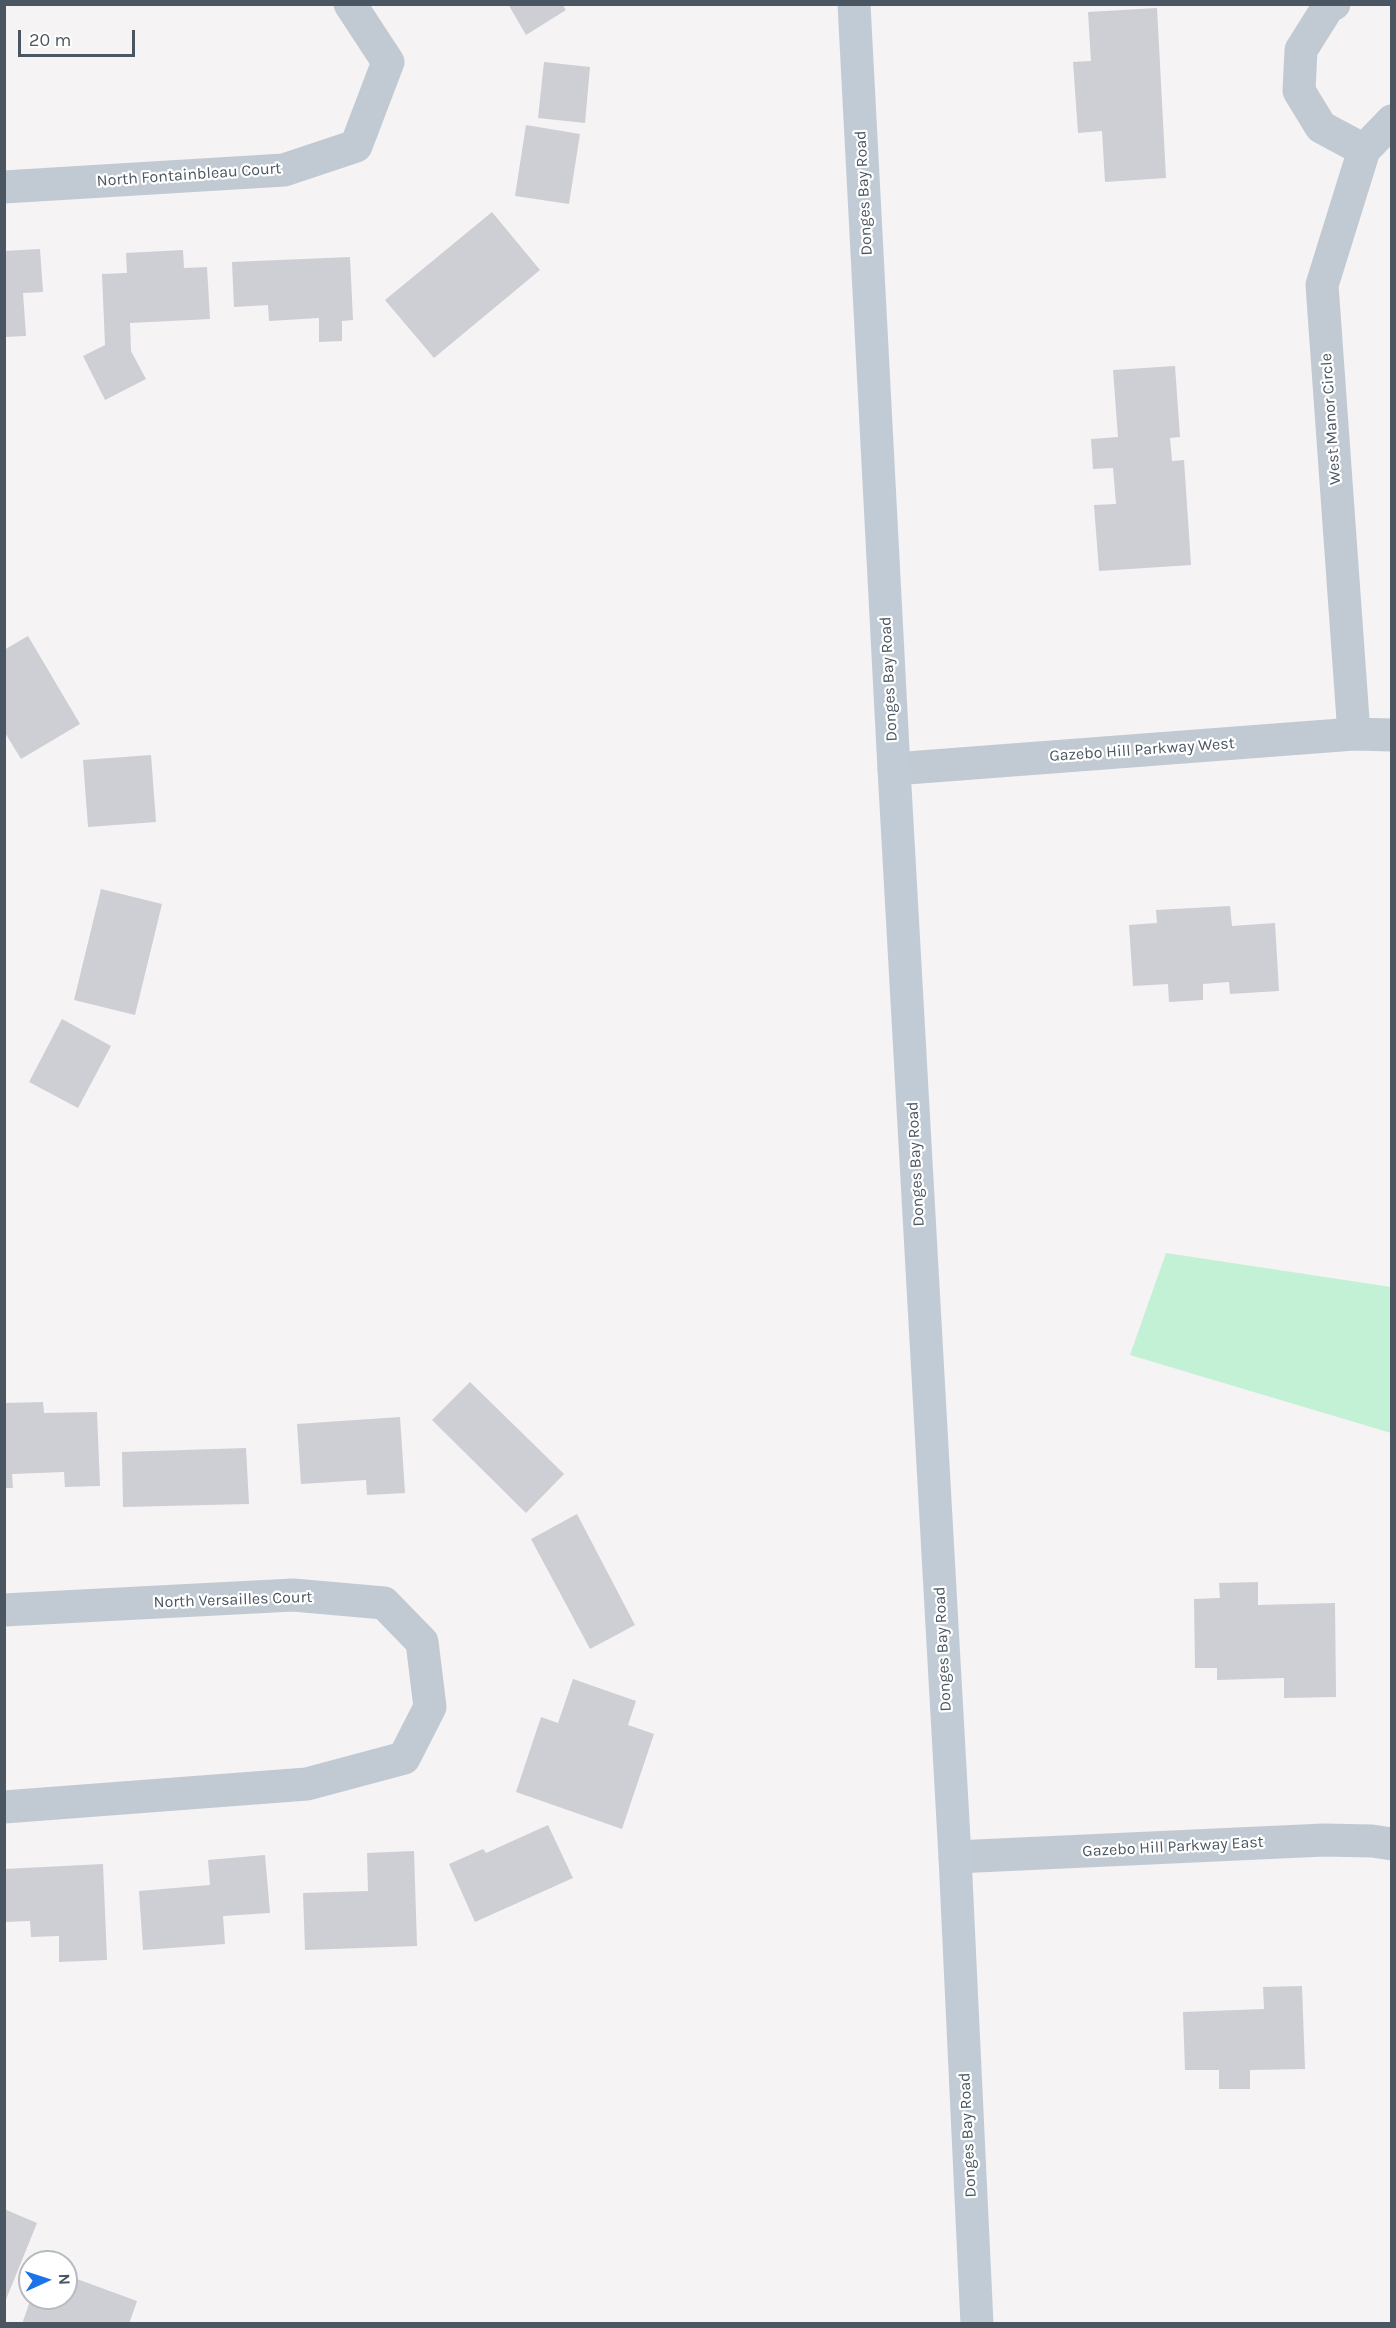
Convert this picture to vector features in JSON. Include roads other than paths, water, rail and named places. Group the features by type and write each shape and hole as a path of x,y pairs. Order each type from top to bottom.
{"street":[{"name":"North Fontainbleau Court","path":"4,187 284,170 356,146 388,62 351,4"},
{"name":"Donges Bay Road","path":"854,4 955,1857 977,2324"},
{"path":"1334,4 1328,7 1301,50 1299,91 1321,127 1364,150"},
{"name":"West Manor Circle","path":"1354,734 1322,285 1364,150 1392,121"},
{"name":"Gazebo Hill Parkway West","path":"894,769 1354,734 1392,735"},
{"name":"North Versailles Court","path":"4,1610 293,1595 384,1603 422,1642 430,1707 404,1758 307,1784 4,1807"},
{"name":"Gazebo Hill Parkway East","path":"955,1857 1324,1840 1372,1841 1392,1844"}]}
